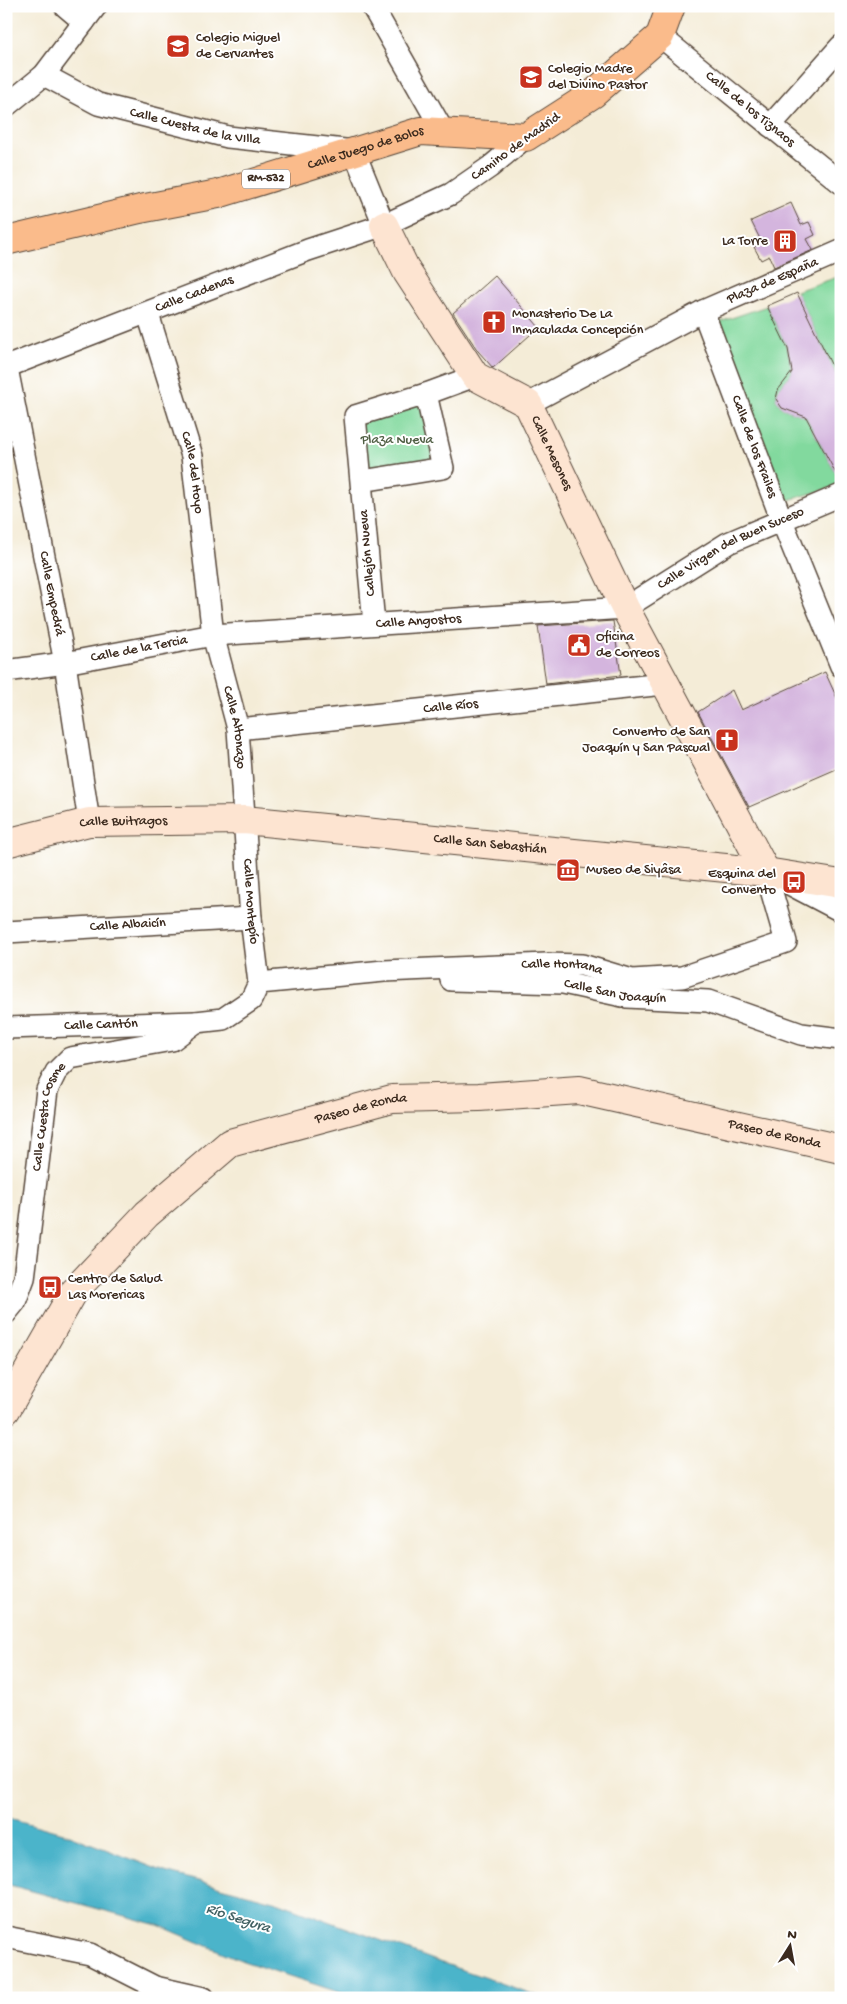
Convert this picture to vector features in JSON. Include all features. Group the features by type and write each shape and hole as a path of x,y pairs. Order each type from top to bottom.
{"main road":[{"path":"660,36 670,6"},
{"name":"Camino de Madrid","path":"526,137 593,94 660,36"},
{"name":"Calle Juego de Bolos","path":"6,241 140,209 218,194 421,131 526,137"},
{"name":"Calle Mesones","path":"384,225 407,272 475,376 528,404 625,608 766,872"},
{"name":"Calle Buitragos","path":"6,842 89,822 244,820"},
{"name":"Calle San Sebastián","path":"244,820 766,872 841,884"},
{"name":"Paseo de Ronda","path":"6,1410 74,1291 147,1214 230,1143 392,1098 479,1096 579,1090 839,1145"}],"street":[{"path":"6,106 44,75 90,14 65,6"},
{"path":"372,6 443,132"},
{"name":"Calle de los Tiznaos","path":"660,36 841,183"},
{"path":"770,126 841,46"},
{"name":"Calle Cuesta de la VIlla","path":"44,75 98,104 228,137 354,151"},
{"name":"Camino de Madrid","path":"384,225 451,194 490,167 526,137"},
{"path":"354,151 384,225"},
{"name":"Calle Cadenas","path":"7,366 148,314 308,250 384,225"},
{"name":"Plaza de España","path":"528,404 703,311 841,251"},
{"name":"Calle de los Frailes","path":"703,311 782,521 841,666"},
{"name":"Calle del Hoyo","path":"148,314 192,456 213,635"},
{"name":"Calle Empedrá","path":"7,366 65,663 89,822"},
{"path":"362,481 444,468 426,394 475,376"},
{"name":"Callejón Nueva","path":"374,624 355,416 426,394"},
{"name":"Calle Virgen del Buen Suceso","path":"625,608 728,543 841,495"},
{"name":"Calle Angostos","path":"213,635 625,608"},
{"name":"Calle de la Tercia","path":"6,671 65,663 213,635"},
{"name":"Calle Altonazo","path":"213,635 238,729 244,820"},
{"name":"Calle Ríos","path":"238,729 664,684"},
{"name":"Calle Montepío","path":"244,820 251,918 259,983"},
{"path":"766,872 841,911"},
{"name":"Calle Hontana","path":"259,983 384,971 546,964 582,965 632,980 682,977 786,942 766,872"},
{"name":"Calle Albaicín","path":"6,932 251,918"},
{"name":"Calle San Joaquín","path":"384,971 456,981 563,983 627,997 708,1001 801,1034 841,1039"},
{"path":"196,1022 223,1019 250,1000 259,983"},
{"name":"Calle Cantón","path":"6,1028 196,1022"},
{"name":"Calle Cuesta Cosme","path":"11,1307 24,1278 47,1090 56,1072 70,1058 172,1040 196,1022"},
{"path":"6,1937 90,1954 155,1987 204,1998"}],"green space":[{"path":"841,276 841,385 796,291"},
{"path":"767,306 788,349 792,372 778,390 776,399 782,408 806,417 841,483 841,485 781,502 708,326"},
{"name":"Plaza Nueva","path":"426,394 443,468 362,481 355,416"}],"water":[{"name":"Río Segura","path":"6,1817 66,1834 165,1872 277,1902 544,1998 357,1998 243,1961 158,1925 6,1884"}],"building":[{"name":"La Torre","path":"791,203 801,225 809,222 815,235 807,239 813,250 774,267 769,256 761,260 754,247 762,243 751,221"},
{"name":"Monasterio De La Inmaculada Concepción","path":"495,276 539,327 493,368 478,351 453,313"},
{"path":"797,293 841,385 841,483 806,417 782,408 776,399 778,390 792,372 788,349 767,306"},
{"name":"Oficina de Correos","path":"613,621 621,675 546,684 538,626"},
{"path":"825,672 841,707 841,767 749,807 698,712 732,690 741,710"}],"place":[{"name":"Colegio Miguel de Cervantes","path":"178,46"},
{"name":"Colegio Madre del Divino Pastor","path":"531,77"},
{"name":"La Torre","path":"785,241"},
{"name":"Monasterio De La Inmaculada Concepción","path":"494,322"},
{"name":"Oficina de Correos","path":"579,645"},
{"name":"Convento de San Joaquín y San Pascual","path":"727,740"},
{"name":"Museo de Siyâsa","path":"568,870"},
{"name":"Esquina del Convento","path":"794,882"},
{"name":"Centro de Salud Las Morericas","path":"50,1287"}]}
